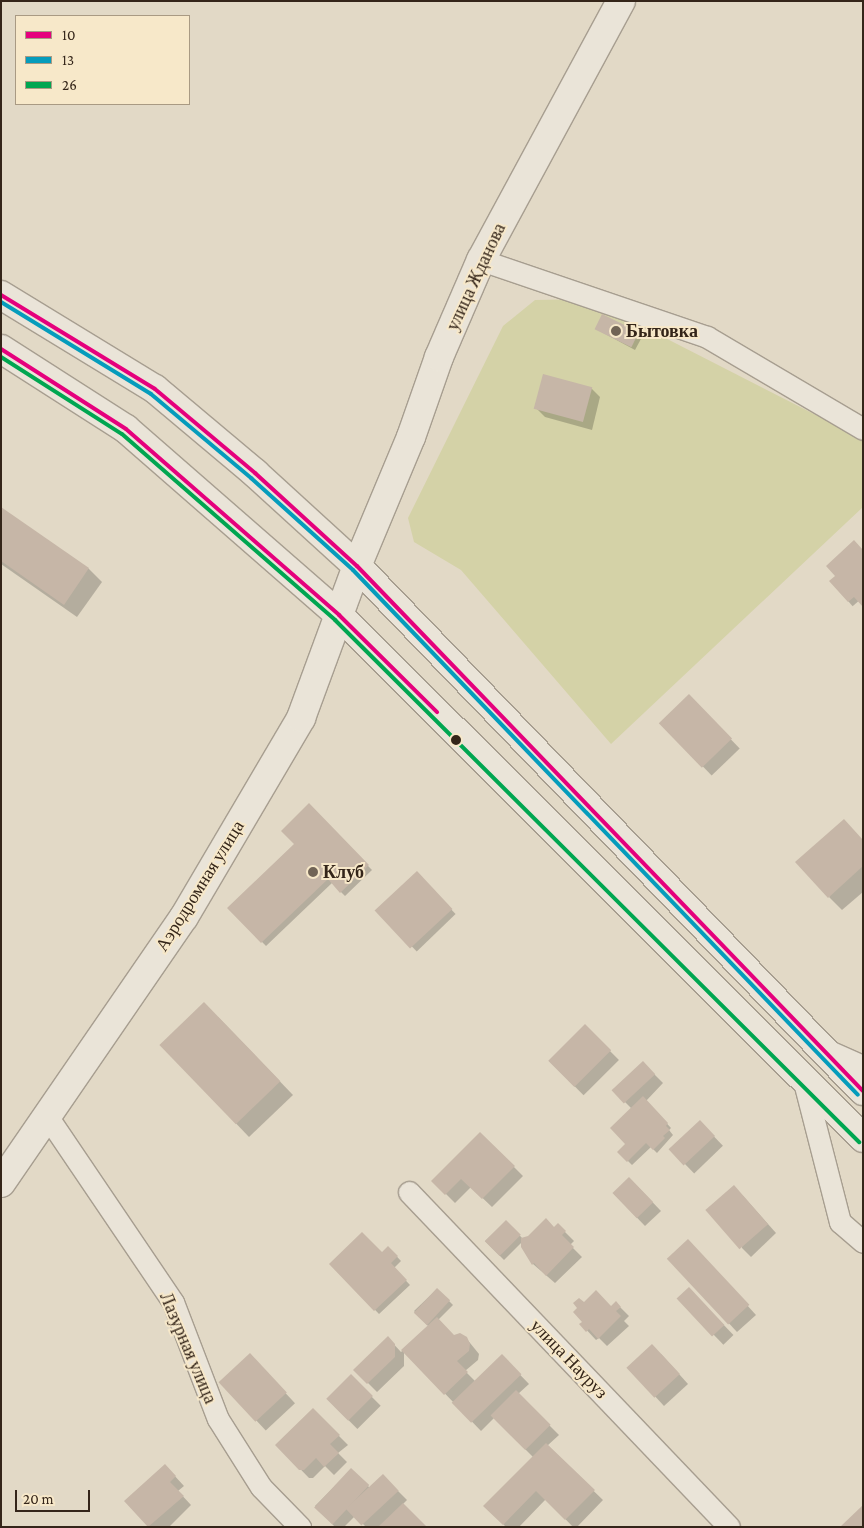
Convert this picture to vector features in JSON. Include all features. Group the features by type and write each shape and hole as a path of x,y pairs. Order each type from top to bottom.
{"main road":[{"name":"улица Жданова","path":"357,566 411,438 439,358 481,260 621,1"},
{"path":"1,294 155,389 255,473 357,566 863,1091"},
{"path":"1,349 126,429 340,615 803,1075 863,1138"},
{"name":"Аэродромная улица","path":"1,1184 184,917 301,718 357,566"}],"street":[{"path":"481,260 707,337 863,430"},
{"path":"820,1047 863,1066"},
{"path":"803,1075 840,1222 863,1242"},
{"name":"Лазурная улица","path":"47,1116 172,1302 218,1419 261,1487 300,1527"},
{"name":"улица Науруз","path":"408,1192 730,1527"}],"shaded area":[{"path":"589,299 863,439 863,507 611,744 461,570 414,542 408,518 503,326 535,300"}],"building":[{"name":"Бытовка","path":"602,314 639,332 631,347 595,329"},
{"path":"543,374 592,387 583,422 534,409"},
{"path":"1,507 89,568 64,605 1,561"},
{"path":"854,540 863,550 863,607 854,597 848,602 829,581 835,576 826,566"},
{"path":"689,694 732,739 702,768 659,723"},
{"name":"Клуб","path":"309,803 369,865 340,893 328,879 261,943 227,908 294,844 281,831"},
{"path":"844,819 863,840 863,866 828,898 795,862"},
{"path":"417,871 452,909 410,949 375,911"},
{"path":"204,1002 280,1081 236,1124 159,1045"},
{"path":"585,1024 611,1050 574,1087 548,1061"},
{"path":"643,1061 655,1074 624,1103 612,1090"},
{"path":"643,1096 668,1123 666,1126 670,1130 653,1150 646,1143 627,1162 617,1152 625,1144 610,1128"},
{"path":"700,1120 715,1136 684,1165 669,1149"},
{"path":"480,1132 515,1166 482,1199 461,1179 445,1195 431,1181"},
{"path":"629,1177 653,1202 637,1218 612,1193"},
{"path":"734,1185 768,1224 739,1249 705,1210"},
{"path":"546,1218 554,1227 558,1223 566,1231 562,1235 574,1247 546,1276 534,1263 532,1265 521,1247 521,1238 528,1236"},
{"path":"506,1220 521,1235 500,1256 485,1241"},
{"path":"362,1232 382,1252 388,1246 398,1256 391,1263 407,1280 374,1311 329,1264"},
{"path":"688,1239 749,1305 728,1325 667,1259"},
{"path":"689,1287 724,1325 712,1337 677,1299"},
{"path":"437,1288 450,1300 427,1325 414,1313"},
{"path":"596,1290 611,1306 616,1301 621,1307 616,1311 621,1316 598,1339 589,1329 586,1332 579,1324 582,1322 573,1312 577,1308 573,1303 579,1298 584,1302"},
{"path":"437,1317 454,1335 460,1333 467,1337 470,1344 469,1351 457,1361 468,1372 444,1395 401,1350"},
{"path":"388,1336 395,1344 395,1357 367,1384 353,1370"},
{"path":"652,1344 680,1374 654,1398 626,1368"},
{"path":"250,1353 287,1392 255,1422 219,1382"},
{"path":"502,1354 521,1374 471,1423 452,1403"},
{"path":"351,1374 373,1396 348,1421 326,1399"},
{"path":"516,1390 551,1425 525,1450 491,1415"},
{"path":"313,1408 340,1435 330,1444 339,1453 324,1467 316,1458 304,1470 299,1470 275,1445"},
{"path":"546,1443 595,1490 565,1520 536,1491 503,1525 483,1506"},
{"path":"165,1464 176,1476 170,1482 184,1496 148,1527 124,1501"},
{"path":"351,1468 369,1485 332,1525 314,1507"},
{"path":"383,1474 399,1491 361,1526 346,1509"},
{"path":"403,1503 427,1527 378,1527"},
{"path":"863,1505 863,1527 840,1527"}],"transit line":[{"name":"10","path":"1,295 155,389 255,473 357,566 863,1091"},
{"name":"13","path":"1,302 151,394 251,478 353,570 858,1095"},
{"name":"10","path":"1,349 126,429 339,615 437,712"},
{"name":"26","path":"1,357 122,434 335,620 859,1142"}],"place":[{"name":"Бытовка","path":"616,331"},
{"name":"Клуб","path":"313,872"}]}
